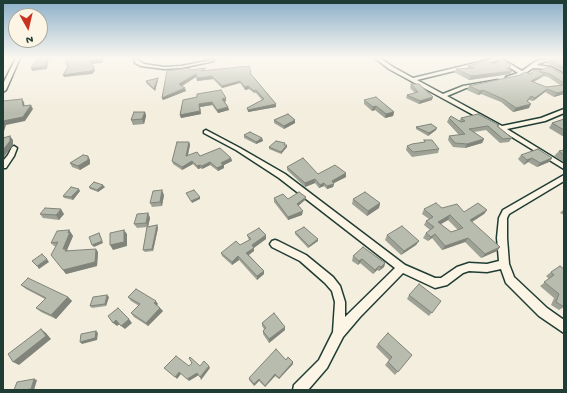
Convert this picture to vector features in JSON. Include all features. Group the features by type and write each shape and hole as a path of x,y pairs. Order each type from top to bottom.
{"street":[{"path":"3,90 9,76"},
{"path":"406,76 502,128 564,167"},
{"path":"412,80 428,76"},
{"path":"443,96 465,87 513,76"},
{"path":"502,128 543,120 564,111"},
{"path":"206,132 282,176 402,268 426,280 443,282 460,270 469,267 487,268 504,264"},
{"path":"3,166 11,156 14,148"},
{"path":"564,178 506,212 502,227 504,264 510,280 543,312 564,327"},
{"path":"275,244 303,258 329,280 336,289 340,302 339,333"},
{"path":"299,390 323,364 339,333 356,313 402,268"}],"building":[{"path":"166,76 192,76 179,84 185,88 162,98"},
{"path":"197,76 209,76 197,78"},
{"path":"212,76 253,76 276,104 248,110 247,108 264,99 256,90 254,91 248,86 245,87 240,81 222,86"},
{"path":"514,76 540,76 531,81 546,87 564,85 564,91 557,93 547,89 535,98 531,96 527,101 531,104 516,108 503,99 483,90 480,91 469,86"},
{"path":"554,76 564,76 564,83"},
{"path":"158,78 154,89 146,81"},
{"path":"411,84 419,84 433,97 420,101 407,95 418,92"},
{"path":"221,90 226,98 222,99 228,107 217,110 212,102 199,104 200,111 180,115 183,100 197,97 197,94"},
{"path":"376,97 394,112 386,114 376,106 373,107 364,100"},
{"path":"22,99 23,106 31,105 23,117 3,121 3,101"},
{"path":"134,112 145,112 142,119 131,120"},
{"path":"288,114 295,120 284,126 274,120"},
{"path":"478,114 499,125 497,126 512,138 503,139 488,126 469,129 484,139 467,144 455,143 449,136 465,134 449,118 451,116 461,122 465,121 461,118"},
{"path":"564,119 564,130 552,123"},
{"path":"431,124 437,128 429,133 416,127"},
{"path":"250,132 262,138 256,142 244,135"},
{"path":"10,136 10,141 3,150 3,138"},
{"path":"424,140 432,140 439,149 413,152 407,146 425,142"},
{"path":"276,141 287,145 281,152 269,147"},
{"path":"177,142 189,142 186,156 197,152 200,156 220,148 231,158 221,163 223,165 217,168 210,162 202,166 197,166 192,161 182,167 172,161"},
{"path":"538,149 552,158 540,163 532,158 527,160 521,155"},
{"path":"564,150 564,155 559,151"},
{"path":"83,155 88,156 88,160 78,166 70,163"},
{"path":"303,158 318,174 335,165 346,173 332,181 334,184 327,186 324,183 320,185 315,179 305,183 287,167"},
{"path":"94,182 103,185 97,190 89,187"},
{"path":"71,187 79,189 71,197 63,196"},
{"path":"162,190 160,202 150,203 153,191"},
{"path":"194,190 200,197 191,201 186,193"},
{"path":"299,192 306,197 297,204 303,211 288,217 274,198 283,194 288,199"},
{"path":"365,192 380,203 368,211 353,199"},
{"path":"436,203 442,208 457,204 464,212 478,203 487,210 470,220 500,247 485,254 468,238 445,246 435,234 431,237 426,233 434,227 426,221 433,217 424,209","holes":["450,215 463,228 451,232 438,222"]},
{"path":"45,208 61,209 56,215 40,214"},
{"path":"148,213 146,223 134,224 137,214"},
{"path":"157,225 152,249 143,250 147,227"},
{"path":"402,226 419,241 404,251 387,235"},
{"path":"304,227 318,239 309,246 295,232"},
{"path":"259,228 266,235 252,245 254,248 246,253 264,271 257,276 238,256 232,262 221,253 236,241 240,245 251,239 247,235"},
{"path":"69,230 68,233 70,232 63,249 66,249 65,251 96,249 95,262 63,270 51,255 58,242 51,243 57,231"},
{"path":"124,230 124,242 110,245 110,233"},
{"path":"99,233 102,241 92,245 89,237"},
{"path":"363,247 385,263 375,270 362,259 359,261 353,256"},
{"path":"42,254 47,259 37,266 32,261"},
{"path":"560,266 564,269 564,307 556,302 559,294 544,282 554,275 551,272"},
{"path":"28,278 68,297 51,315 36,308 46,298 21,285"},
{"path":"419,284 441,301 432,313 409,295"},
{"path":"136,289 156,301 154,303 160,308 146,323 131,313 140,304 128,297"},
{"path":"107,295 105,304 90,306 93,297"},
{"path":"118,308 129,319 121,326 116,320 113,323 108,316"},
{"path":"274,313 285,327 269,339 263,331 266,328 262,323"},
{"path":"41,329 46,336 13,362 8,354"},
{"path":"96,331 95,338 80,342 81,334"},
{"path":"388,333 412,355 398,372 388,362 392,357 378,344"},
{"path":"276,349 286,360 288,357 293,362 279,378 275,374 265,386 259,379 254,384 249,378"},
{"path":"176,356 189,366 192,363 189,358 190,357 200,366 204,361 209,366 200,377 197,373 187,379 179,372 175,377 164,368"},
{"path":"34,379 31,389 14,390 17,382"}]}
